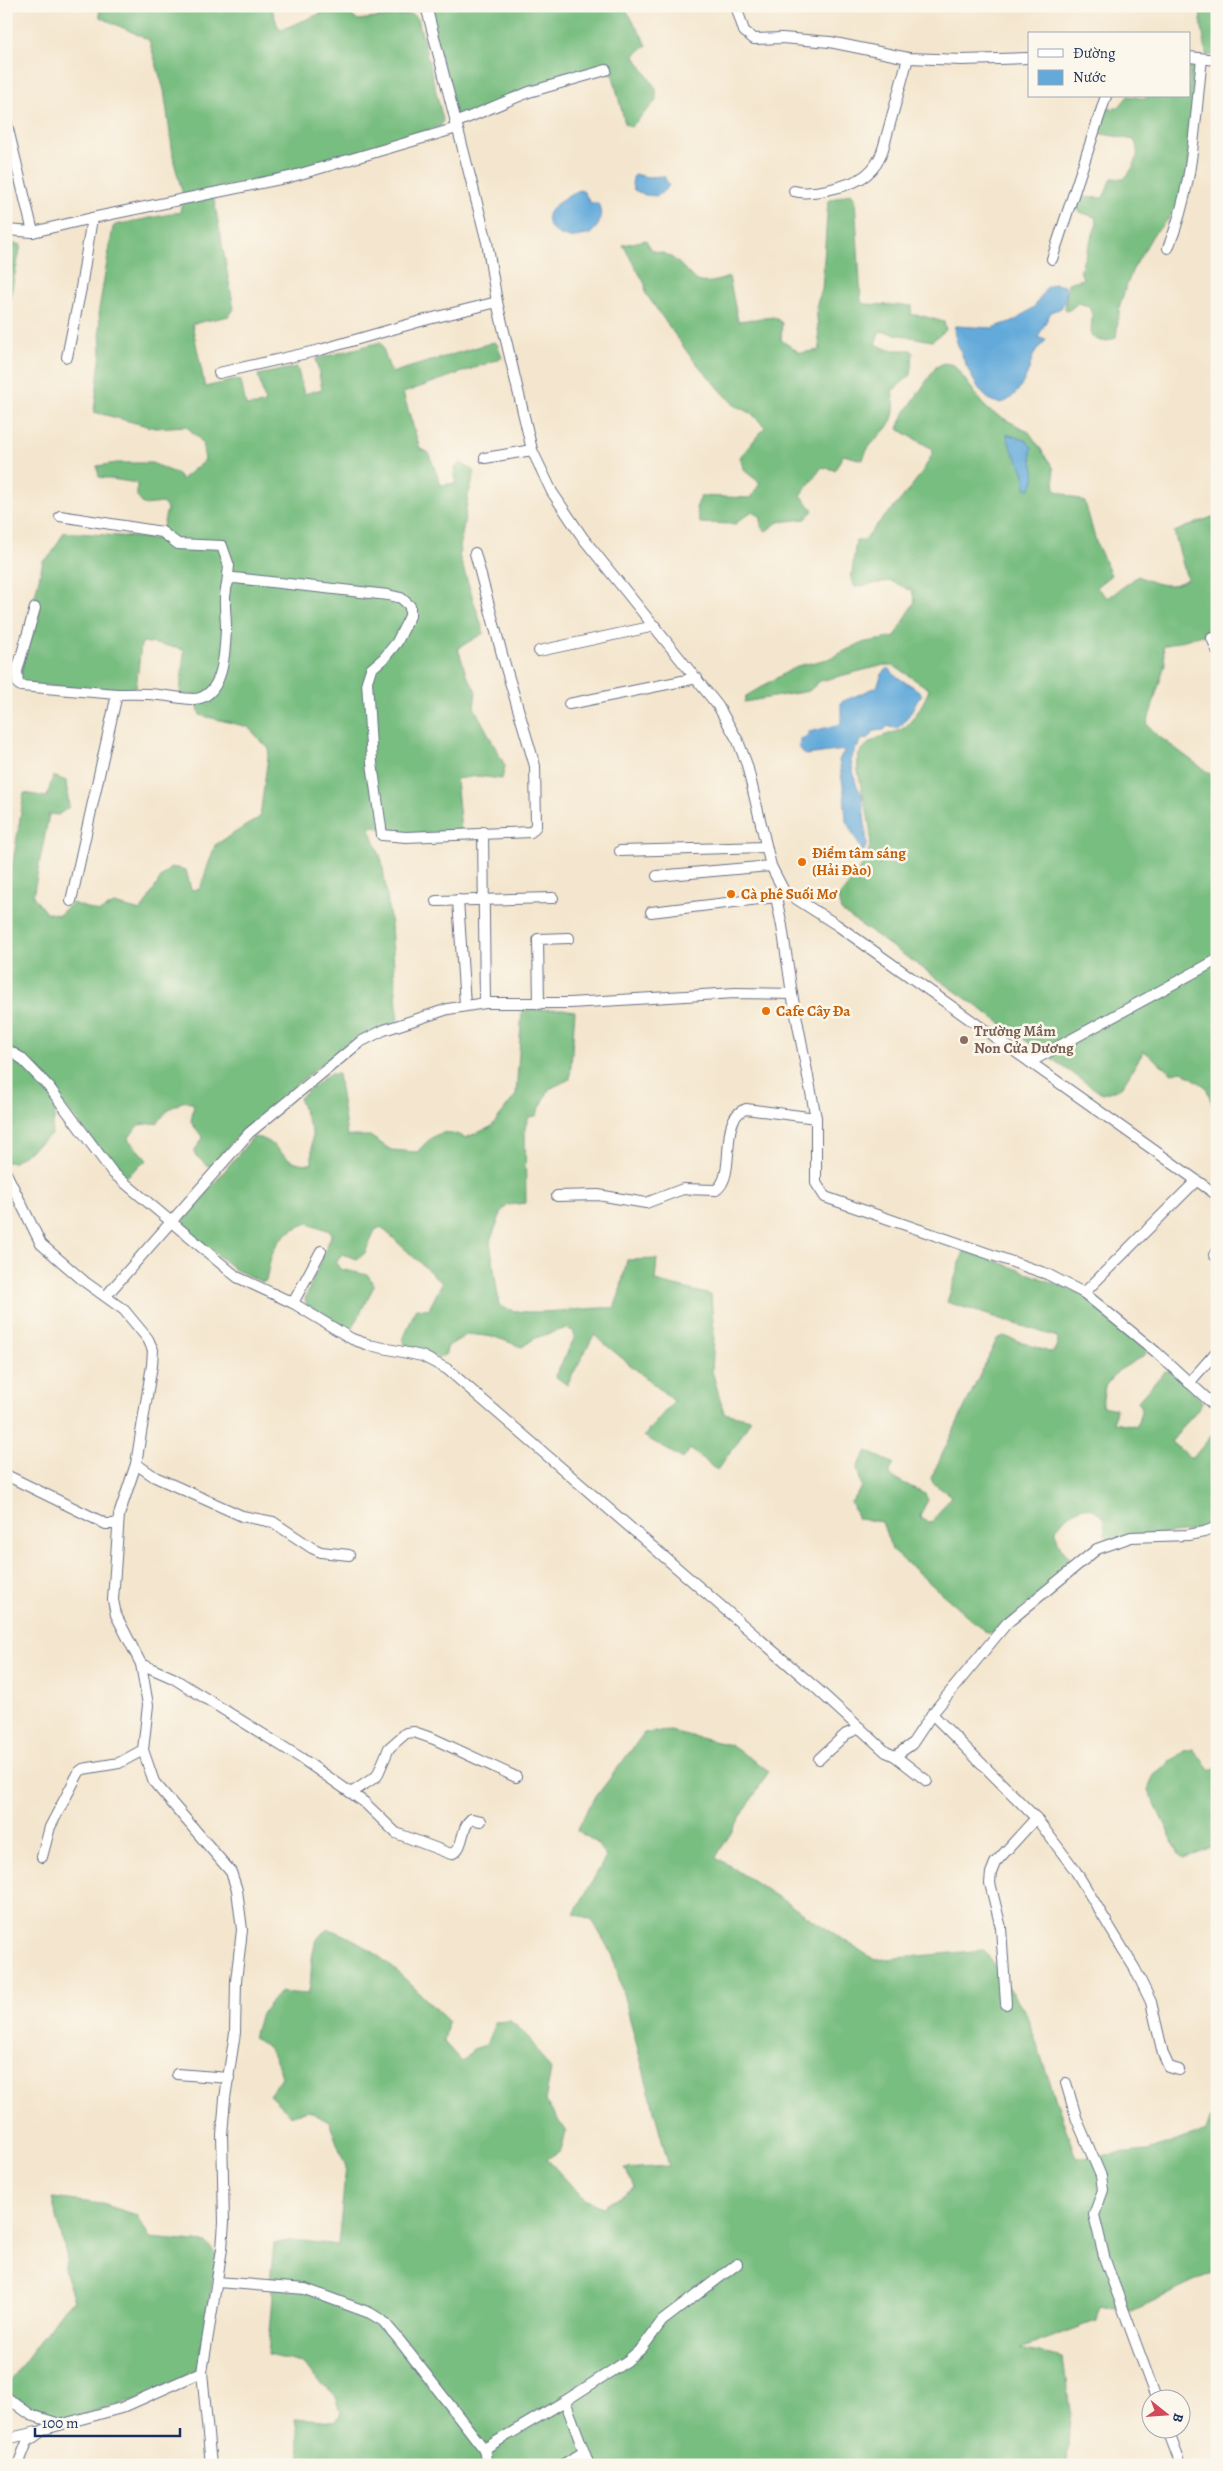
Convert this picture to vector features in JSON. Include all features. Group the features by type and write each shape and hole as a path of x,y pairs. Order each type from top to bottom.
{"street":[{"path":"426,6 487,242 497,302 532,450 552,492 569,518 718,706 738,741 747,765 766,847 780,894 782,926 792,994 816,1118 816,1183 825,1196 1048,1274 1084,1293 1217,1408"},
{"path":"736,6 744,31 754,39 782,38 830,42 908,58 962,60 1028,58"},
{"path":"1190,57 1217,60"},
{"path":"794,191 815,193 858,180 871,171 882,154 908,58"},
{"path":"1168,248 1184,203 1190,176 1202,59"},
{"path":"6,230 33,232 290,177 456,126 529,92 606,70"},
{"path":"1052,259 1105,98"},
{"path":"6,121 33,232"},
{"path":"66,357 81,288 92,218"},
{"path":"219,373 320,350 421,321 497,302"},
{"path":"485,458 532,450"},
{"path":"35,608 17,671 18,684 20,686 117,694 157,694 193,699 208,694 216,682 223,663 226,627 224,598 229,566 222,546 178,544 162,532 60,516"},
{"path":"227,584 229,579 249,579 388,595 408,601 412,611 406,626 391,650 371,669 367,681 372,763 382,835 406,836 484,832 526,833 534,829 536,821 535,766 503,658 475,553"},
{"path":"540,650 655,626"},
{"path":"1212,638 1217,650"},
{"path":"569,704 697,678"},
{"path":"71,900 117,694"},
{"path":"484,832 485,1003"},
{"path":"620,851 766,847"},
{"path":"657,876 771,866"},
{"path":"651,912 780,894 837,925 1217,1195"},
{"path":"436,901 553,898"},
{"path":"458,900 464,1006"},
{"path":"539,1004 538,940 569,938"},
{"path":"1030,1062 1217,960"},
{"path":"106,1296 172,1223 249,1132 360,1042 410,1021 464,1006 485,1003 539,1004 644,1000 735,993 792,994"},
{"path":"6,1049 21,1058 49,1087 113,1174 237,1277 293,1303 352,1338 369,1345 422,1356 447,1369 743,1625 886,1752 895,1756 927,1782"},
{"path":"557,1196 598,1195 646,1203 683,1189 716,1190 723,1183 732,1124 741,1111 746,1109 816,1118"},
{"path":"6,1173 41,1244 85,1282 124,1310 143,1331 153,1350 136,1464 118,1524 113,1600 116,1615 141,1664 148,1705 143,1750 154,1782 235,1880 242,1930 236,1981 235,2033 222,2135 224,2222 217,2282 202,2372 211,2465"},
{"path":"1084,1293 1196,1180"},
{"path":"293,1303 321,1250"},
{"path":"1189,1383 1217,1351"},
{"path":"136,1464 155,1477 242,1516 273,1522 321,1552 349,1555"},
{"path":"6,1475 106,1524 118,1524"},
{"path":"895,1756 912,1744 932,1714 1007,1623 1097,1549 1131,1537 1188,1534 1204,1532 1217,1527"},
{"path":"141,1664 174,1678 227,1711 351,1793 396,1832 451,1854 458,1849 466,1823 471,1819 481,1821"},
{"path":"932,1714 1036,1818 1056,1842 1092,1895 1135,1969 1151,2002 1165,2059 1169,2066 1179,2070"},
{"path":"819,1759 846,1734 860,1728"},
{"path":"351,1793 377,1776 389,1748 406,1734 414,1732 434,1739 516,1777"},
{"path":"42,1857 50,1827 58,1808 79,1772 83,1769 119,1763 143,1750"},
{"path":"1006,2004 1002,1928 990,1883 991,1873 995,1863 1036,1818"},
{"path":"177,2074 229,2078"},
{"path":"1066,2083 1077,2120 1101,2176 1103,2190 1094,2215 1105,2260 1152,2388"},
{"path":"484,2449 565,2401 627,2361 642,2348 662,2321 737,2264"},
{"path":"217,2282 305,2289 370,2313 383,2321 484,2449 487,2465"},
{"path":"18,2465 27,2442 41,2432 60,2424 121,2408 202,2372"},
{"path":"6,2397 31,2415 60,2424"},
{"path":"565,2401 589,2465"},
{"path":"6,2438 41,2432"},
{"path":"1172,2438 1181,2465"},
{"path":"562,2465 584,2452"}],"green space":[{"path":"99,6 271,6 278,27 283,29 339,6 357,20 412,14 418,19 443,120 441,126 289,174 212,189 234,309 229,316 192,324 205,387 236,380 241,381 246,406 264,404 265,401 258,375 297,367 304,394 322,389 316,359 381,342 391,373 494,342 497,344 502,358 403,393 420,449 428,452 441,485 456,483 454,469 461,463 475,472 468,496 459,555 484,633 458,648 466,674 476,691 474,707 505,766 502,779 477,776 456,779 461,830 405,834 374,826 370,828 382,861 391,926 398,1020 395,1023 353,1039 276,1101 234,1140 214,1165 208,1166 195,1155 195,1150 203,1138 191,1122 194,1104 184,1101 169,1109 157,1123 138,1125 128,1139 147,1160 127,1176 121,1175 64,1105 56,1110 51,1135 14,1162 6,1162 6,872 9,873 12,869 24,793 47,797 53,776 66,781 69,807 58,815 49,814 33,896 45,912 59,915 72,903 99,912 114,904 141,911 162,876 171,867 186,870 191,890 200,889 215,845 260,817 269,749 248,727 200,715 195,695 180,694 184,651 179,648 143,642 141,645 136,688 132,692 23,684 19,681 36,608 34,600 43,561 51,555 64,532 160,539 167,509 163,503 144,505 137,497 137,483 99,477 97,466 117,463 152,463 179,475 181,480 205,460 202,442 186,426 155,428 94,412 101,352 99,309 113,227 115,225 180,212 183,195 174,162 164,90 149,40 100,17"},
{"path":"428,6 624,6 647,45 634,55 656,89 656,101 631,127 625,124 611,68 606,65 552,81 456,120"},
{"path":"1199,6 1217,6 1217,56 1206,55"},
{"path":"1190,59 1200,62 1188,170 1177,205 1168,220 1153,235 1132,271 1120,304 1116,337 1107,341 1100,341 1091,335 1092,315 1089,306 1078,303 1068,311 1065,309 1068,283 1083,279 1080,270 1097,223 1095,217 1080,212 1076,208 1076,200 1081,197 1103,198 1112,178 1124,179 1136,161 1137,150 1134,140 1098,133 1105,109 1118,108 1126,98 1190,98"},
{"path":"851,193 855,198 861,301 864,304 912,306 911,315 919,315 944,322 946,330 932,341 880,331 875,344 889,350 911,350 913,352 911,375 892,391 894,411 892,418 889,425 870,446 863,460 843,455 835,470 822,467 801,495 813,510 806,519 778,522 766,531 761,527 761,517 752,511 735,524 700,523 696,508 701,496 751,498 760,483 745,471 740,457 765,427 751,413 734,405 690,356 646,294 645,284 623,245 646,240 651,250 669,256 700,282 716,281 729,277 738,321 774,317 782,323 781,340 800,353 820,350 816,306 822,290 828,201"},
{"path":"6,242 21,245 6,316"},
{"path":"944,363 954,365 988,410 1029,432 1053,467 1055,490 1085,502 1096,542 1111,575 1096,587 1108,598 1138,576 1163,585 1175,584 1187,579 1174,532 1217,515 1217,631 1163,646 1165,664 1147,724 1157,735 1217,779 1217,1117 1206,1087 1182,1071 1172,1073 1144,1051 1121,1088 1102,1094 841,911 838,898 861,867 870,846 869,822 858,770 860,753 874,740 906,727 918,711 929,689 894,666 884,665 820,681 809,691 744,702 746,696 797,666 828,659 861,643 895,637 915,601 912,591 891,581 855,587 851,581 856,541 865,540 896,505 922,472 934,450 898,429 903,416 936,367"},
{"path":"563,1009 575,1011 570,1079 549,1089 536,1116 529,1117 525,1127 526,1203 508,1205 502,1211 490,1241 499,1305 521,1312 614,1308 627,1260 657,1259 655,1281 711,1295 714,1336 712,1371 724,1413 751,1419 737,1443 717,1470 690,1449 683,1459 644,1436 674,1401 594,1335 567,1385 555,1376 574,1339 574,1332 567,1328 535,1338 522,1347 495,1337 468,1334 448,1346 445,1355 439,1358 405,1345 403,1340 416,1308 429,1309 442,1283 381,1227 375,1230 365,1253 357,1259 342,1254 336,1263 340,1269 368,1275 374,1286 352,1329 347,1329 308,1308 305,1299 331,1236 330,1231 308,1223 288,1233 277,1244 270,1260 266,1281 262,1282 236,1270 184,1228 185,1218 253,1137 261,1138 272,1144 289,1159 300,1163 312,1164 312,1132 299,1098 329,1074 338,1074 347,1136 370,1136 391,1150 417,1152 438,1134 457,1134 465,1138 491,1127 516,1095 522,1010"},
{"path":"967,1250 1082,1294 1144,1346 1146,1354 1118,1371 1105,1386 1102,1406 1116,1409 1114,1422 1137,1426 1142,1408 1138,1401 1165,1371 1172,1372 1201,1400 1202,1404 1171,1442 1192,1459 1217,1429 1217,1504 1213,1516 1217,1523 1191,1531 1110,1540 1106,1538 1103,1516 1093,1509 1082,1507 1068,1515 1056,1529 1060,1546 1072,1560 1070,1566 995,1633 987,1633 892,1550 882,1522 858,1519 851,1502 862,1487 857,1468 867,1451 894,1464 890,1471 890,1476 925,1494 928,1500 920,1515 921,1519 928,1522 933,1521 951,1496 933,1483 931,1478 997,1339 1004,1336 1049,1352 1054,1351 1058,1342 1057,1337 947,1302 964,1251"},
{"path":"670,1731 730,1745 769,1771 716,1857 875,1960 984,1950 1026,2013 1076,2158 1147,2151 1206,2131 1215,2105 1214,2086 1217,2080 1217,2271 1132,2311 1099,2305 1096,2321 1020,2349 1063,2358 1070,2411 1067,2465 769,2465 755,2461 742,2465 302,2465 295,2418 336,2421 341,2411 336,2397 301,2363 268,2355 273,2297 270,2282 274,2244 293,2240 338,2245 346,2167 329,2122 309,2111 290,2115 269,2095 282,2077 272,2054 264,2045 253,2038 259,2016 280,1992 308,1994 314,1949 321,1934 329,1929 363,1945 379,1956 408,1981 448,2021 444,2042 462,2062 473,2049 486,2045 495,2022 510,2021 526,2034 551,2070 545,2101 566,2132 561,2150 547,2159 584,2199 603,2207 634,2187 625,2169 669,2166 613,1956 592,1920 574,1914 606,1857 596,1842 577,1831 589,1806 644,1733"},
{"path":"1193,1749 1210,1770 1217,1767 1217,1845 1184,1858 1179,1854 1148,1790 1154,1774 1184,1751"},
{"path":"52,2198 102,2204 137,2215 150,2238 206,2243 217,2254 198,2369 148,2396 60,2421 38,2416 6,2394 7,2385 65,2307 74,2300 64,2270 67,2258"}],"water":[{"path":"634,174 648,177 664,176 669,186 658,196 645,195 634,190 632,184"},
{"path":"579,190 583,191 591,203 598,203 600,212 599,224 590,234 566,237 550,227 547,220 548,215 563,199"},
{"path":"1054,284 1065,286 1065,300 1061,308 1052,311 1045,324 1038,338 1046,339 1034,353 1025,379 1015,394 1006,401 997,403 981,391 967,368 956,341 955,326 992,328 1016,320 1035,306 1047,287"},
{"path":"1007,434 1025,440 1032,447 1034,478 1030,489 1025,488 1023,471 1008,441"},
{"path":"887,669 890,669 897,677 915,688 922,695 904,723 894,728 888,726 884,730 874,731 868,739 860,740 858,747 855,749 851,761 856,784 862,795 867,845 863,852 846,821 839,760 845,750 805,755 799,747 800,739 806,737 809,732 841,724 841,702 877,687 882,674"}],"place":[{"name":"Điểm tâm sáng (Hải Đào)","path":"802,862"},
{"name":"Cà phê Suối Mơ","path":"731,894"},
{"name":"Cafe Cây Đa","path":"766,1011"},
{"name":"Trường Mầm Non Cửa Dương","path":"964,1040"}]}
